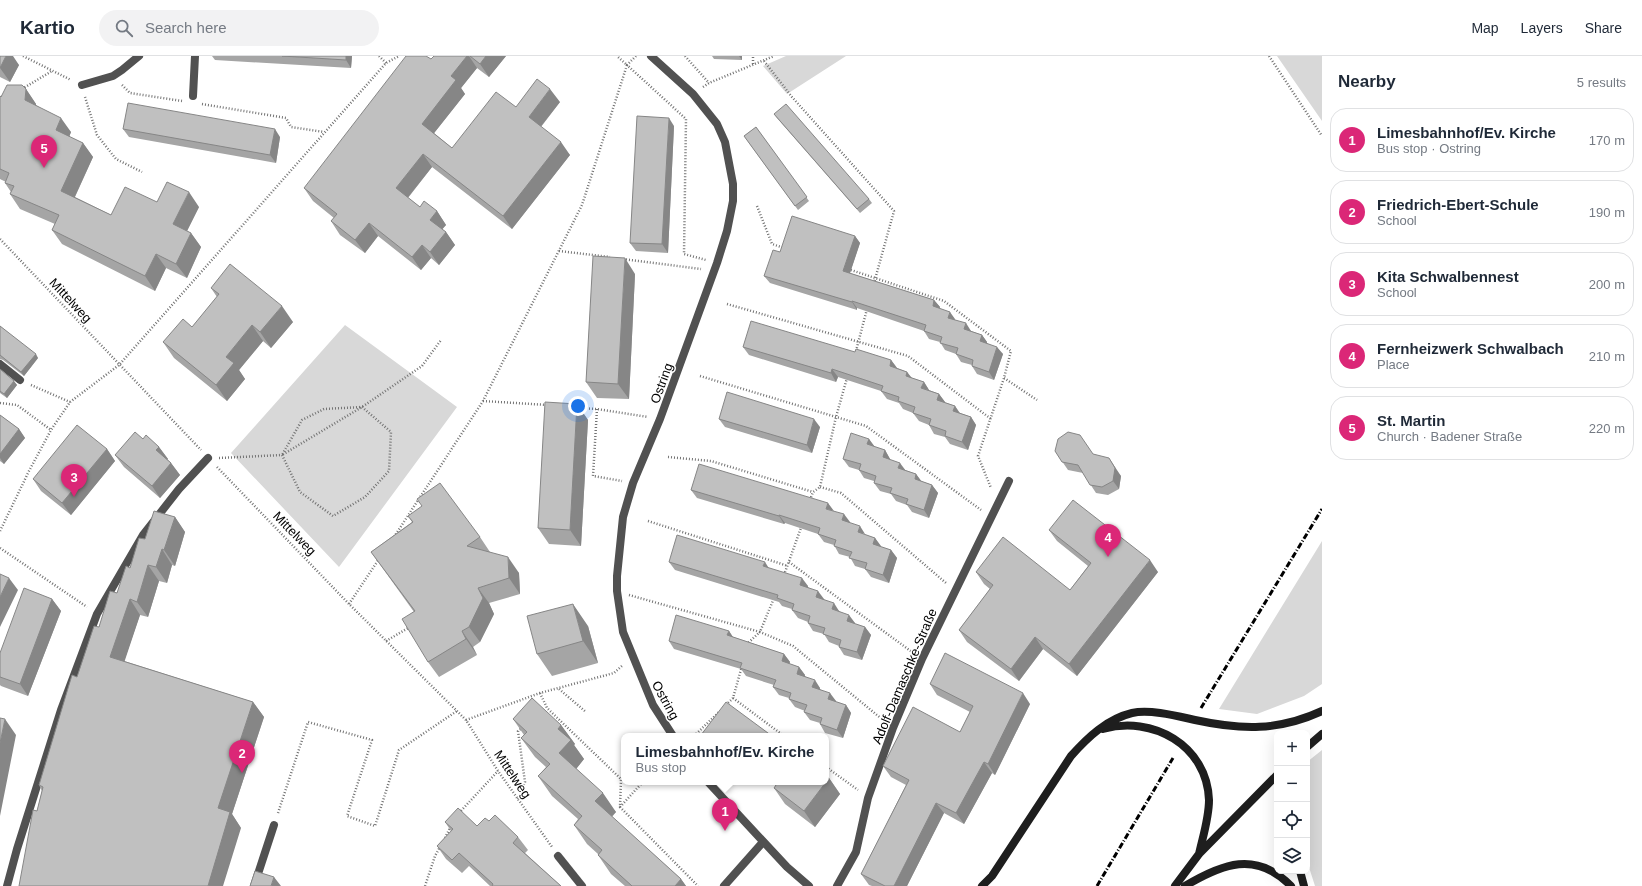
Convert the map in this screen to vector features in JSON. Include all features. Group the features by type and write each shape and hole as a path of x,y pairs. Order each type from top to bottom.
{"main road":[{"path":"988,886 992,876 1071,756 1096,731 1119,717 1143,711 1242,728 1288,724 1322,711"},
{"path":"1096,731 1111,727 1128,726 1146,728 1164,733 1190,750 1199,763 1206,781 1209,800 1207,820 1199,854"},
{"path":"1310,744 1322,734"},
{"path":"1175,886 1199,854 1274,778"},
{"path":"1185,886 1208,873 1238,864 1254,864 1265,868 1281,876 1291,886"},
{"path":"1301,874 1304,886"},
{"path":"982,886 992,876"}],"street":[{"path":"82,85 113,76 139,56"},
{"path":"192,96 195,56"},
{"name":"Ostring","path":"651,56 693,94 717,124 725,142 733,184 734,201 716,267 660,419 633,483 623,517 617,576 617,591 623,632 653,705 671,733"},
{"path":"0,364 20,380"},
{"path":"7,886 17,849 61,710 97,614 143,535 179,489 208,458"},
{"name":"Adolf-Damaschke-Straße","path":"836,886 856,852 868,798 893,728 922,659 1009,481"},
{"path":"711,785 787,867 809,886"},
{"path":"254,886 274,825"},
{"path":"724,886 763,842"},
{"path":"558,856 582,886"}],"path":[{"path":"23,56 82,85 98,135 116,159 142,172"},
{"path":"379,56 386,63"},
{"path":"0,531 1,526 51,430 70,402 119,365 386,63 399,56"},
{"path":"618,56 686,119 684,254 716,267"},
{"path":"394,537 483,400 559,251 582,205 627,65 636,56"},
{"path":"685,56 709,83"},
{"path":"753,56 753,64"},
{"path":"693,94 709,83 774,56"},
{"path":"1269,56 1322,136"},
{"path":"764,61 792,96 894,211 873,285"},
{"path":"20,90 53,70"},
{"path":"113,76 130,93 184,101"},
{"path":"199,104 286,118 291,127 325,132"},
{"path":"757,206 772,244 786,248"},
{"name":"Mittelweg","path":"0,239 349,604 466,720 498,771 558,856"},
{"path":"559,251 613,258"},
{"path":"621,259 716,267"},
{"path":"846,268 944,301 1011,351 1004,378 978,456 998,506"},
{"path":"727,304 908,356 991,419"},
{"path":"854,356 868,306"},
{"path":"208,458 282,455 362,407 422,366 442,340"},
{"path":"820,488 836,417 850,371"},
{"path":"700,376 866,426 992,518"},
{"path":"1004,378 1037,400"},
{"path":"20,380 70,402"},
{"path":"483,400 552,406"},
{"path":"0,403 17,406 51,430"},
{"path":"362,407 391,432 389,471 365,497 333,516 300,492 282,455 302,420 324,409 362,407"},
{"path":"575,408 597,409 660,419"},
{"path":"597,409 594,476 633,483"},
{"path":"668,457 711,461 813,492"},
{"path":"808,506 813,492 820,488 840,493 955,590"},
{"path":"782,579 788,566 803,520"},
{"path":"648,521 788,566"},
{"path":"0,548 97,614"},
{"path":"349,604 380,557"},
{"path":"789,562 922,659"},
{"path":"617,591 760,632 793,646 893,728"},
{"path":"746,650 748,643 760,632 777,593"},
{"path":"386,641 414,625"},
{"path":"466,720 558,688 614,673 632,657"},
{"path":"697,733 733,698 742,664"},
{"path":"558,688 586,712"},
{"path":"540,694 547,708 621,779 620,807 698,886"},
{"path":"733,698 780,733"},
{"path":"542,712 547,708"},
{"path":"274,825 308,722 372,740 347,816 376,826 400,750 457,711"},
{"path":"518,799 525,782 518,731 524,726"},
{"path":"829,769 868,798"},
{"path":"456,817 498,771"},
{"path":"620,807 640,785"},
{"path":"425,886 436,856 453,824"}],"shaded area":[{"path":"786,56 846,56 787,94 763,66"},
{"path":"1277,56 1322,56 1322,121"},
{"path":"345,325 457,407 339,567 231,453"},
{"path":"1322,541 1322,684 1304,696 1257,714 1219,709"},
{"path":"1322,750 1322,886 1315,886 1310,870 1310,760"}],"building":[{"path":"0,56 6,56 0,68"},
{"path":"282,56 346,56 346,60"},
{"path":"406,56 426,56 431,59 434,56 467,56 451,76 456,80 422,124 452,148 496,92 516,107 537,79 550,89 529,117 561,142 503,216 423,154 396,188 420,207 424,201 437,211 430,220 446,232 430,252 422,245 412,257 369,223 355,240 331,221 337,214 304,188"},
{"path":"470,56 486,56 480,64"},
{"path":"7,85 22,85 26,89 25,100 61,118 56,130 83,143 61,191 111,215 125,187 157,202 167,182 189,192 173,224 191,233 176,264 156,254 145,276 52,230 59,215 10,194 14,186 5,183 9,173 0,169 0,96 1,97"},
{"path":"128,103 275,129 270,155 123,129"},
{"path":"786,104 869,199 857,209 774,114"},
{"path":"637,116 669,118 662,244 630,243"},
{"path":"756,127 807,197 795,206 744,136"},
{"path":"792,216 855,236 843,271 934,300 933,306 950,312 948,318 966,323 964,329 982,335 980,341 997,347 989,372 972,366 973,360 956,354 958,348 940,343 942,337 924,331 926,325 852,301 764,276 773,250 780,252"},
{"path":"593,256 625,258 618,384 586,382"},
{"path":"230,264 282,306 260,332 252,325 226,357 234,363 216,385 163,342 183,319 192,327 219,294 211,288"},
{"path":"751,321 855,352 856,349 891,360 890,366 907,372 906,376 924,382 921,388 939,394 937,400 955,406 953,411 971,417 962,442 945,436 946,431 929,425 931,419 913,413 915,407 898,401 899,397 881,391 883,386 832,369 831,373 743,347"},
{"path":"0,326 36,354 21,372 0,355"},
{"path":"0,369 14,381 4,394 0,391"},
{"path":"727,392 814,419 807,445 719,419"},
{"path":"545,402 577,404 570,530 538,528"},
{"path":"0,415 19,429 0,454"},
{"path":"77,425 107,449 62,503 33,479"},
{"path":"135,432 143,439 146,435 159,447 156,450 171,463 152,486 115,455"},
{"path":"1068,432 1080,435 1093,454 1109,458 1115,468 1113,481 1102,487 1090,485 1078,465 1062,462 1055,451 1058,439"},
{"path":"851,433 869,439 867,444 885,450 883,457 900,463 898,468 916,474 915,479 932,485 924,510 906,504 908,499 890,493 892,488 874,483 876,476 859,470 861,464 843,459"},
{"path":"699,464 828,503 826,509 844,514 842,520 860,526 858,532 875,538 873,544 891,550 883,575 865,569 867,563 849,558 852,552 834,546 836,540 818,534 820,528 691,490"},
{"path":"440,483 480,537 467,546 508,557 509,578 478,588 483,598 469,627 462,631 466,639 428,662 402,619 415,611 371,552 413,522 408,516 422,506 417,499"},
{"path":"1073,500 1150,560 1069,664 1035,637 1011,669 959,630 993,585 976,572 1003,537 1070,590 1091,563 1049,530"},
{"path":"154,511 175,517 164,550 162,549 156,567 148,565 137,602 130,599 110,657 253,702 218,808 230,812 208,886 19,886 33,810 37,811 43,787 39,785 72,675 77,677 94,626 99,627 110,591 117,593 126,566 130,568 139,538 145,539"},
{"path":"677,535 765,562 763,566 802,578 800,585 818,591 816,597 834,603 832,609 849,615 847,621 865,627 857,652 839,647 841,640 823,634 825,628 808,623 810,616 792,610 794,604 777,598 778,595 669,562"},
{"path":"0,574 9,578 0,597"},
{"path":"24,588 52,599 20,684 0,677 0,653"},
{"path":"573,604 583,641 537,654 527,616"},
{"path":"676,615 729,631 727,635 784,654 782,661 799,667 797,674 815,680 812,687 830,693 828,699 846,705 837,730 820,724 822,718 804,712 807,705 789,699 791,693 773,687 776,680 740,668 742,663 669,641"},
{"path":"945,653 1023,693 988,764 984,762 956,813 936,803 894,886 885,886 861,874 909,780 883,766 913,707 960,732 973,706 930,684"},
{"path":"532,698 561,725 558,729 571,740 559,753 603,793 595,801 681,879 675,886 632,886 598,855 602,850 574,825 582,816 538,776 550,764 521,738 527,732 513,719"},
{"path":"726,702 768,733 703,733"},
{"path":"0,718 5,719 0,743"},
{"path":"776,785 824,785 804,811 774,788"},
{"path":"458,808 477,826 485,818 489,821 495,815 518,837 513,843 561,886 492,886 493,884 459,853 452,860 437,846 453,829 445,822"},
{"path":"255,871 274,877 271,886 250,886"}],"railway":[{"path":"1201,708 1322,509"},
{"path":"1097,886 1173,758"}],"place":[{"name":"St. Martin","path":"44,168"},
{"name":"Kita Schwalbennest","path":"74,497"},
{"name":"Fernheizwerk Schwalbach","path":"1108,557"},
{"name":"Friedrich-Ebert-Schule","path":"242,773"},
{"name":"Limesbahnhof/Ev. Kirche","path":"725,831"}]}
